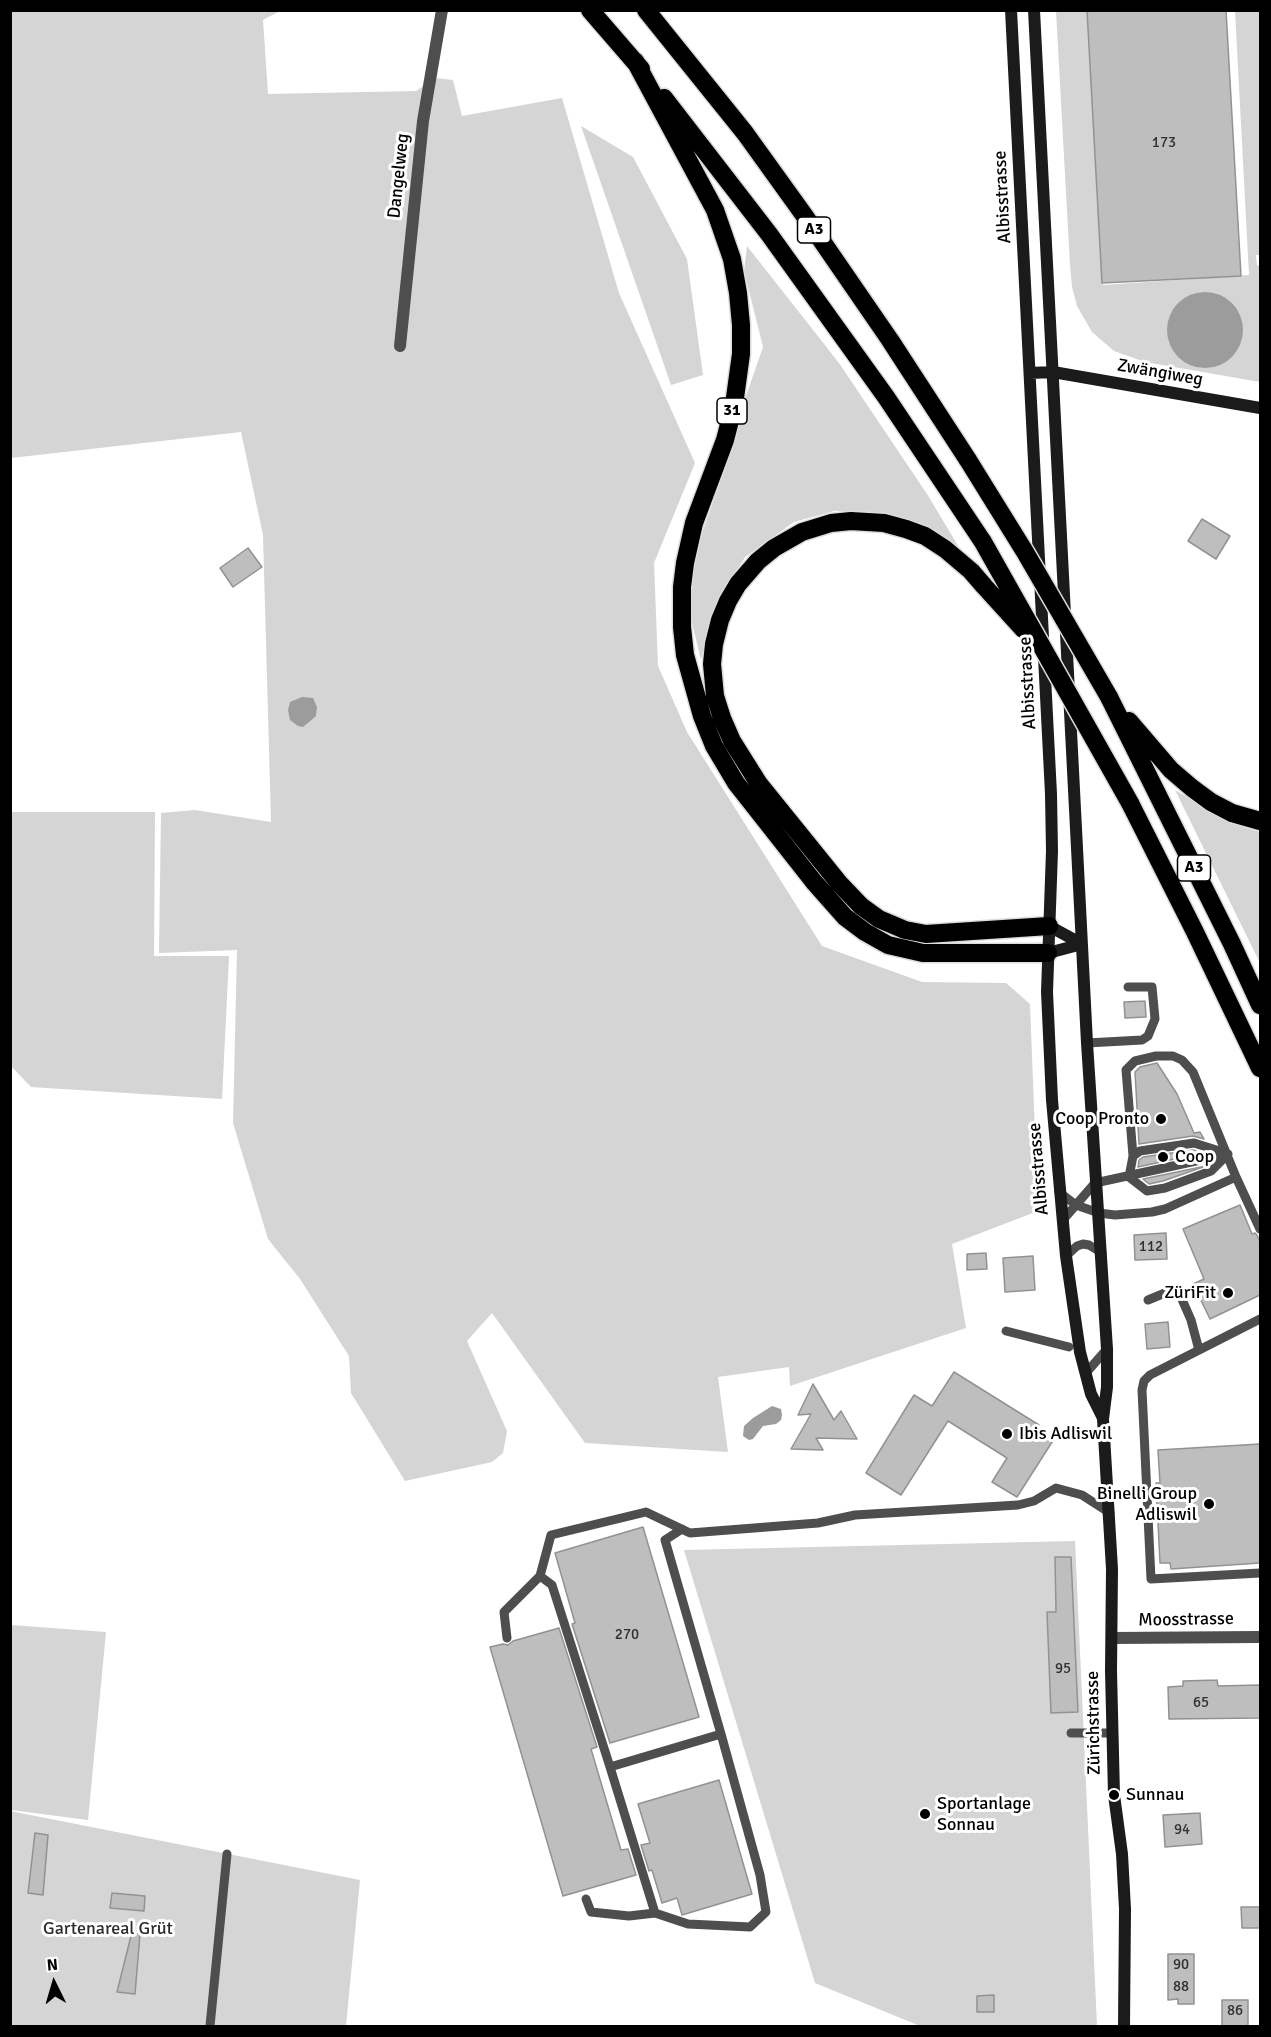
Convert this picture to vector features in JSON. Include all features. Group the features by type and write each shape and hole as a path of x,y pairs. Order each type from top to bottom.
{"highway":[{"name":"A3","path":"590,10 699,141 769,234 886,397 982,542 1130,803 1260,1068"},
{"name":"A3","path":"646,10 745,133 791,197 890,340 1025,552 1125,724 1260,1005"},
{"name":"31","path":"634,61 715,210 727,242 738,293 741,341 735,395 725,440 698,510 690,538 681,600 683,641 692,686 708,731 727,770 825,895 845,917 877,940 897,948 923,953 1048,953"},
{"path":"1049,658 984,586 945,549 925,536 906,529 884,523 851,521 831,523 802,532 774,548 758,561 738,584 728,601 720,620 712,664 716,696 732,741 759,784 838,883 861,906 879,919 905,930 926,934 1049,926"},
{"path":"1125,724 1192,788 1227,810 1260,821"}],"main road":[{"name":"Albisstrasse","path":"1011,10 1052,794 1047,992 1051,1090 1074,1349"},
{"path":"1034,10 1087,1043 1107,1349"},
{"name":"Zwängiweg","path":"1030,374 1053,372 1260,408"},
{"path":"1049,926 1082,944"},
{"path":"1048,953 1082,944"},
{"name":"Zürichstrasse","path":"1074,1349 1103,1419"},
{"name":"Zürichstrasse","path":"1107,1349 1107,1387 1103,1419 1112,1569 1114,1795 1122,1854 1125,1910 1124,2026"}],"street":[{"name":"Dangelweg","path":"400,346 423,121 442,10"},
{"name":"Moosstrasse","path":"1112,1638 1260,1637"}],"lane":[{"path":"1087,1043 1143,1040 1148,1036 1155,1019 1152,987 1128,987"},
{"path":"1129,1177 1133,1156 1126,1070 1135,1061 1164,1055 1182,1060 1193,1072 1260,1229"},
{"path":"1133,1156 1140,1151 1194,1143 1228,1154"},
{"path":"1129,1177 1147,1191 1165,1188 1211,1171 1228,1154"},
{"path":"1062,1221 1095,1184 1228,1154"},
{"path":"1059,1192 1076,1205 1099,1213 1115,1215 1159,1211 1236,1177"},
{"path":"1066,1256 1077,1246 1083,1244 1102,1253"},
{"path":"1148,1300 1177,1288 1191,1320 1199,1350"},
{"path":"1260,1319 1150,1375 1144,1381 1142,1390 1151,1579 1260,1573"},
{"path":"1006,1330 1074,1349"},
{"path":"1085,1374 1107,1349"},
{"path":"507,1638 504,1612 540,1576 551,1535 646,1512 690,1533 818,1523 855,1515 1018,1505 1034,1501 1056,1488 1082,1495 1110,1513"},
{"path":"586,1899 591,1912 629,1916 655,1912 688,1924 750,1927 766,1912 760,1875 665,1539 682,1529"},
{"path":"540,1576 552,1585 655,1912"},
{"path":"1071,1733 1112,1733"},
{"path":"610,1767 721,1734"},
{"path":"210,2026 227,1854"}],"green space":[{"path":"10,11 280,11 263,20 268,94 416,91 436,78 453,80 462,116 562,98 619,293 695,463 654,563 658,666 687,732 822,946 922,982 1006,983 1030,1004 1038,1211 952,1244 966,1328 790,1386 789,1367 718,1377 728,1452 585,1443 492,1313 467,1341 507,1431 503,1453 492,1462 405,1481 351,1393 349,1356 300,1279 268,1239 233,1123 237,950 159,953 161,813 195,810 271,822 263,535 241,432 11,458"},
{"path":"1056,11 1087,11 1103,285 1249,275 1235,11 1260,11 1260,255 1256,255 1257,265 1260,266 1260,382 1145,362 1114,351 1092,332 1077,306 1070,265"},
{"path":"581,126 633,157 687,259 703,375 671,385"},
{"path":"747,246 839,363 927,494 960,549 924,526 871,512 834,511 794,522 745,557 714,610 701,660 690,615 695,553 727,463 763,347 744,271"},
{"path":"1175,790 1230,823 1260,832 1260,963"},
{"path":"10,812 155,812 154,956 229,956 222,1099 31,1087 11,1066"},
{"name":"Sportanlage Sonnau","path":"1075,1541 1097,2026 920,2026 815,1983 684,1550"},
{"path":"11,1625 106,1632 88,1820 11,1810"},
{"name":"Gartenareal Grüt","path":"10,1811 360,1880 346,2026 11,2026"}],"shaded area":[{"path":"1205,292 1219,295 1232,303 1240,316 1243,330 1240,344 1232,357 1219,365 1205,368 1191,365 1178,357 1170,344 1167,330 1170,316 1178,303 1191,295"},
{"path":"302,697 313,698 317,707 316,716 303,727 290,720 288,710 290,702"},
{"path":"772,1406 781,1409 781,1420 776,1424 763,1426 753,1439 749,1440 743,1436 744,1426"}],"building":[{"path":"1087,10 1226,10 1241,276 1102,283"},
{"path":"1202,519 1230,536 1216,559 1188,541"},
{"path":"248,548 262,567 233,587 220,568"},
{"path":"1145,1001 1146,1017 1125,1018 1124,1002"},
{"path":"1157,1063 1177,1094 1194,1133 1200,1132 1204,1139 1193,1136 1139,1144 1135,1072 1140,1067"},
{"path":"1193,1150 1202,1153 1138,1167 1139,1160 1143,1157"},
{"path":"1206,1166 1149,1184 1143,1179"},
{"path":"1240,1205 1252,1234 1257,1235 1260,1242 1260,1295 1210,1319 1193,1284 1204,1279 1183,1229"},
{"path":"1166,1233 1167,1259 1135,1260 1134,1235"},
{"path":"986,1253 987,1269 967,1270 967,1254"},
{"path":"1033,1256 1035,1290 1005,1292 1003,1258"},
{"path":"1168,1322 1170,1347 1147,1349 1145,1324"},
{"name":"Ibis Adliswil","path":"954,1372 1039,1425 1037,1429 1054,1439 1017,1497 992,1482 1007,1458 948,1421 901,1495 866,1473 914,1395 932,1406"},
{"path":"813,1384 834,1420 841,1411 857,1439 816,1438 823,1450 791,1449 811,1414 798,1415"},
{"name":"Binelli Group Adliswil","path":"1260,1444 1260,1563 1171,1569 1170,1563 1160,1563 1156,1483 1160,1483 1158,1450"},
{"path":"643,1527 699,1717 610,1743 572,1624 575,1623 555,1553"},
{"path":"1055,1557 1071,1557 1078,1712 1051,1713 1047,1612 1056,1612"},
{"path":"559,1628 597,1747 591,1749 621,1850 628,1849 636,1875 563,1896 490,1647 508,1645 513,1641"},
{"path":"1217,1680 1218,1686 1260,1685 1260,1718 1169,1719 1168,1687 1183,1686 1183,1681"},
{"path":"719,1780 752,1894 682,1915 677,1898 662,1903 652,1870 649,1871 641,1845 650,1843 638,1804"},
{"path":"1200,1813 1202,1844 1165,1847 1163,1815"},
{"path":"35,1833 48,1835 43,1895 28,1893"},
{"path":"112,1893 145,1896 144,1911 110,1908"},
{"path":"1241,1907 1260,1907 1260,1928 1242,1928"},
{"path":"132,1932 140,1934 135,1994 117,1992"},
{"path":"1168,1954 1194,1954 1194,2004 1178,2004 1178,1999 1168,2000"},
{"path":"994,1995 994,2012 977,2012 977,1996"},
{"path":"1222,2000 1248,2000 1248,2026 1222,2026"}],"place":[{"name":"Coop Pronto","path":"1161,1119"},
{"name":"Coop","path":"1163,1157"},
{"name":"ZüriFit","path":"1228,1293"},
{"name":"Ibis Adliswil","path":"1007,1434"},
{"name":"Binelli Group Adliswil","path":"1209,1504"},
{"name":"Sunnau","path":"1114,1795"},
{"name":"Sportanlage Sonnau","path":"925,1814"}]}
